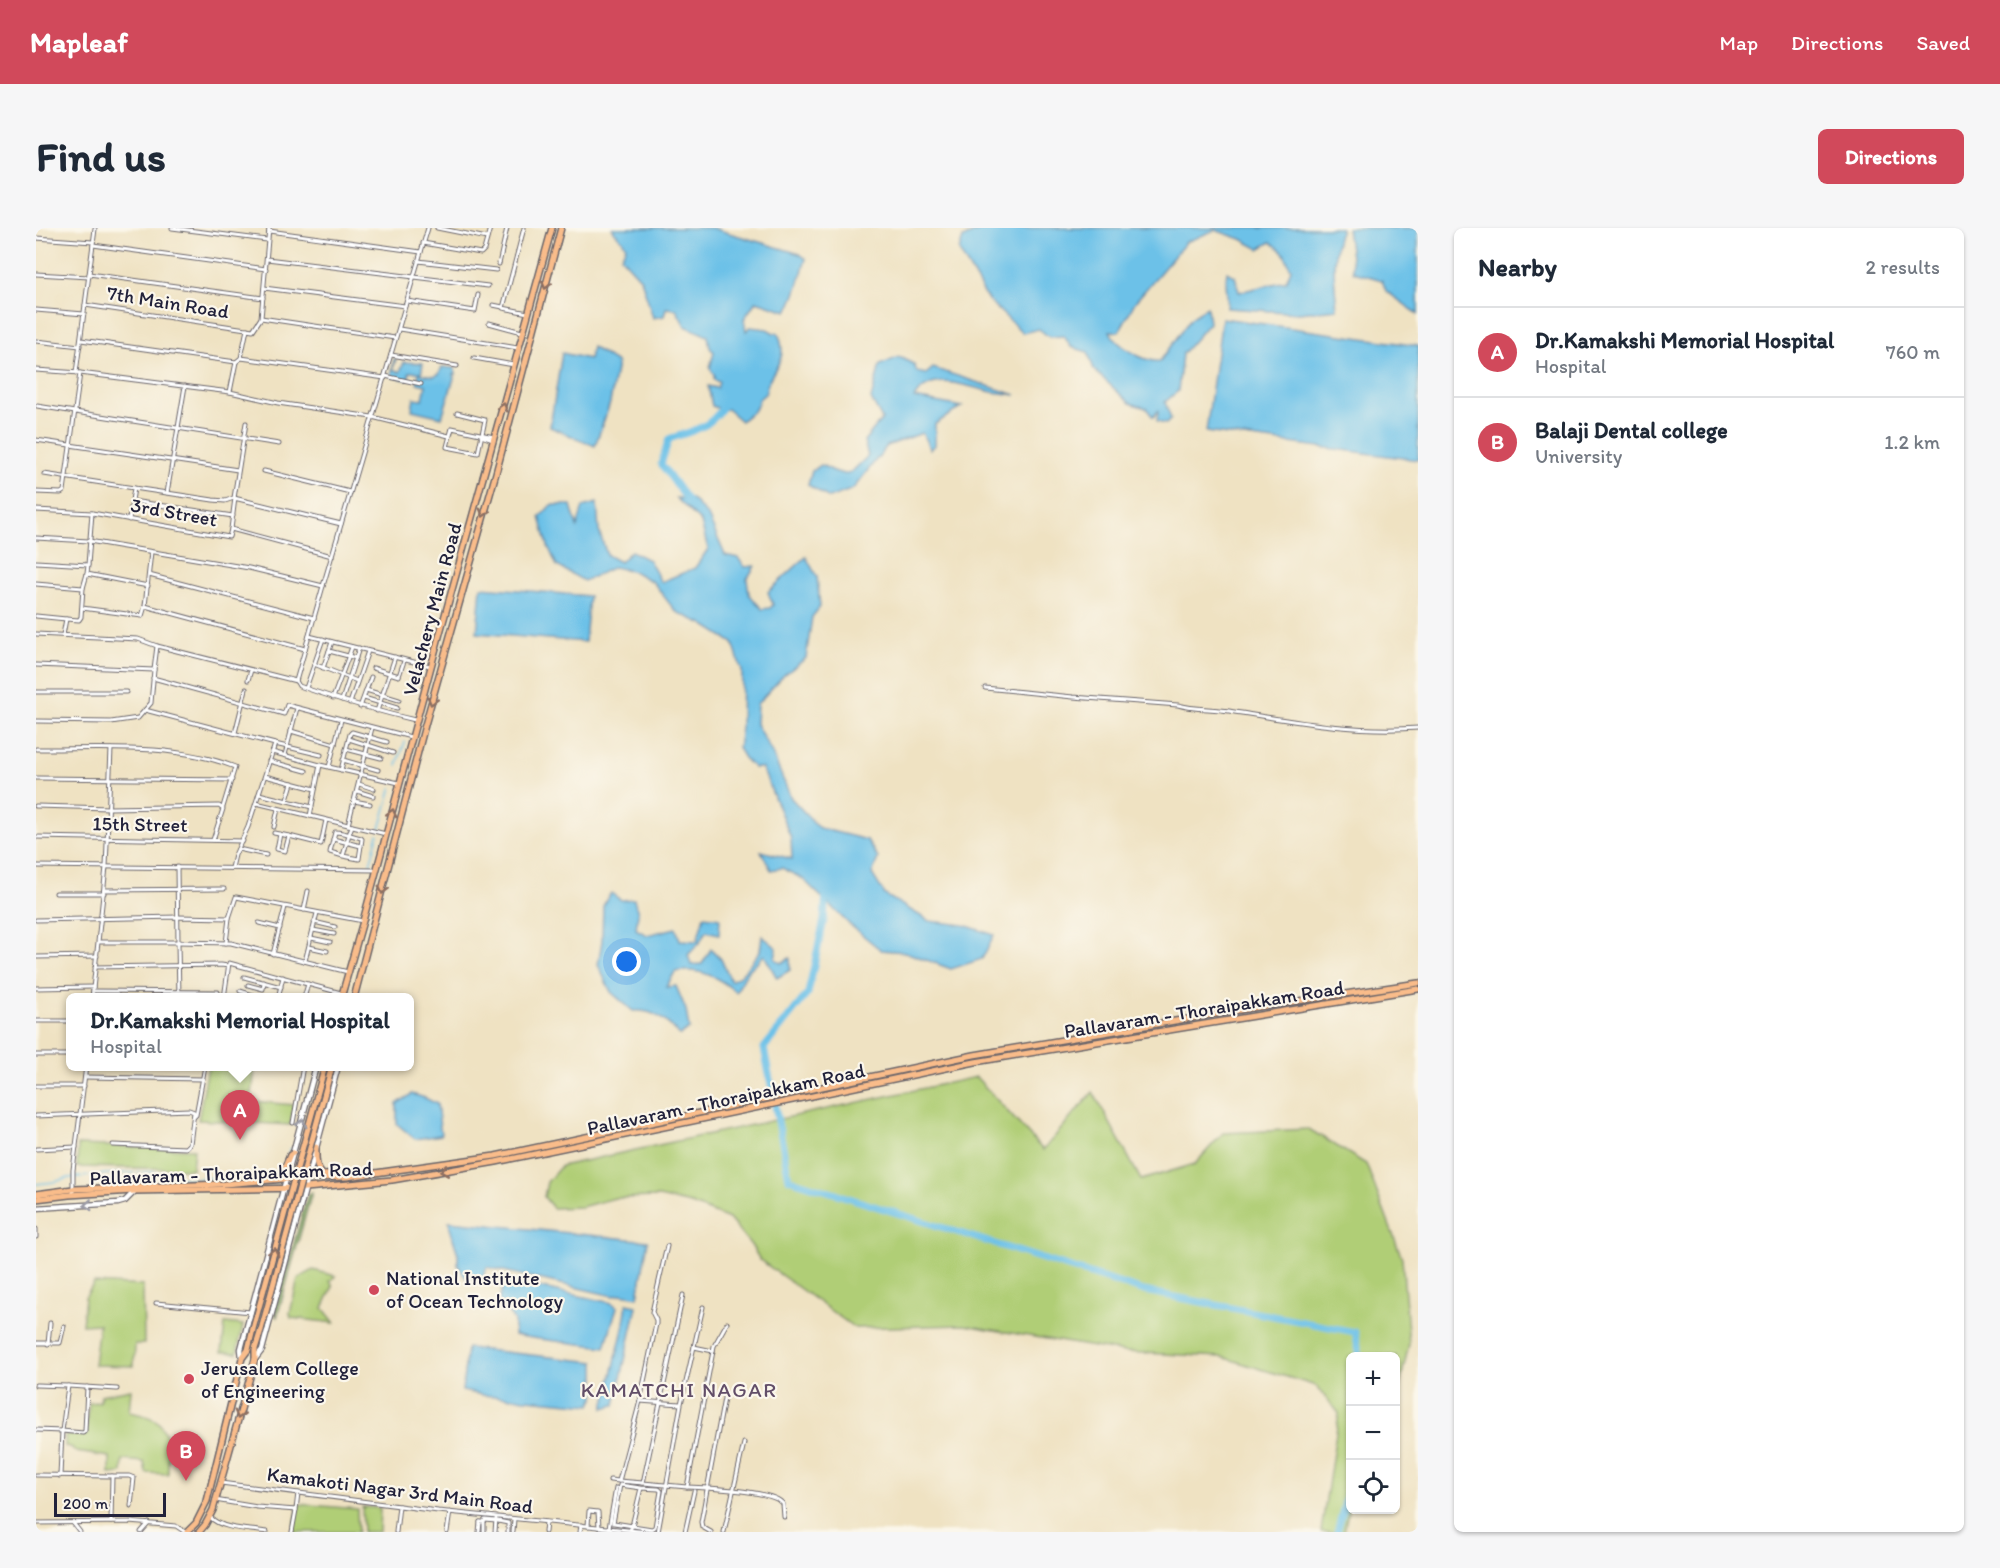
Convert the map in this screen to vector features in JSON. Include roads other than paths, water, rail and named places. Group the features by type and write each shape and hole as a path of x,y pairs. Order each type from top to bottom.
{"main road":[{"name":"Velachery Main Road","path":"342,993 552,228"},
{"name":"Velachery Main Road","path":"355,993 561,228"},
{"path":"482,483 492,486"},
{"path":"358,937 369,940"},
{"name":"Pallavaram - Thoraipakkam Road","path":"1109,1036 1263,1006 1418,982"},
{"name":"Pallavaram - Thoraipakkam Road","path":"360,1177 389,1181 910,1073 917,1075 941,1066 971,1059 1099,1037 1253,1016 1418,989"},
{"name":"Pallavaram - Thoraipakkam Road","path":"910,1073 916,1068 941,1066"},
{"path":"186,1532 196,1523 203,1510 242,1358 248,1350 323,1071"},
{"path":"199,1532 210,1517 222,1480 331,1071"},
{"path":"316,1147 319,1172 323,1176 347,1178"},
{"path":"234,1184 238,1180 280,1176 293,1153"},
{"name":"Pallavaram - Thoraipakkam Road","path":"36,1194 73,1189 360,1177 499,1158"},
{"name":"Pallavaram - Thoraipakkam Road","path":"36,1199 73,1189 135,1191 282,1189 306,1188 347,1178"},
{"path":"213,1475 222,1480"}],"street":[{"path":"172,228 267,240"},
{"path":"296,681 428,228"},
{"path":"437,228 487,238"},
{"path":"423,243 481,253 484,250 490,228"},
{"path":"499,264 507,228"},
{"path":"503,308 524,228"},
{"path":"36,492 63,492 75,411 80,346 95,229"},
{"path":"230,392 236,362 241,358 247,329 254,329 261,318 269,230 421,252"},
{"path":"36,238 93,243 266,269"},
{"path":"267,258 488,286"},
{"path":"418,261 496,270"},
{"path":"36,274 89,276 263,298"},
{"path":"264,288 405,306"},
{"path":"407,301 475,311 478,295"},
{"name":"7th Main Road","path":"85,305 247,329"},
{"path":"493,305 528,313"},
{"path":"36,310 84,315"},
{"path":"261,318 396,339"},
{"path":"489,323 524,333"},
{"path":"399,329 520,348"},
{"path":"81,340 236,362"},
{"path":"36,341 80,346"},
{"path":"391,356 457,366"},
{"path":"241,358 422,384"},
{"path":"474,358 515,365"},
{"path":"36,370 230,392 278,403 372,417 449,436"},
{"path":"167,493 185,386"},
{"path":"37,406 279,444"},
{"path":"457,413 485,420 481,435 478,453 447,447 452,428 481,435 494,439"},
{"path":"231,529 246,423"},
{"path":"36,440 238,470"},
{"path":"264,471 350,492"},
{"path":"44,474 213,500 225,501 234,498 341,524"},
{"path":"129,520 134,488"},
{"path":"132,501 232,516"},
{"name":"3rd Street","path":"36,510 92,513 229,537 231,529 332,556"},
{"path":"36,616 81,619 92,513"},
{"path":"36,538 89,541 249,568 323,586"},
{"path":"82,608 141,616 145,606 151,552"},
{"path":"36,562 88,565"},
{"path":"87,574 148,586"},
{"path":"149,575 314,618"},
{"path":"36,584 83,588"},
{"path":"145,606 305,650"},
{"path":"63,635 66,619"},
{"path":"36,634 138,639 157,646 296,681 299,686 333,698 417,721"},
{"path":"309,636 432,666"},
{"path":"306,688 323,639"},
{"path":"323,668 332,642"},
{"path":"36,721 111,722 141,716 151,703 157,646"},
{"path":"333,698 352,647"},
{"path":"342,700 359,648"},
{"path":"329,651 356,658"},
{"path":"350,703 368,651"},
{"path":"377,711 395,657"},
{"path":"373,668 399,676 405,660"},
{"path":"314,664 358,681"},
{"path":"36,665 154,670"},
{"path":"248,680 251,670"},
{"path":"360,706 371,677"},
{"path":"153,678 284,714 287,705 413,738"},
{"path":"985,688 1226,710 1319,726 1396,730 1418,728"},
{"path":"235,733 246,689"},
{"path":"366,690 399,700"},
{"path":"36,692 126,692"},
{"path":"363,698 397,708"},
{"path":"285,756 297,708"},
{"path":"145,710 321,755"},
{"path":"329,768 342,720"},
{"path":"343,856 349,834 352,808 372,728"},
{"path":"291,731 335,744"},
{"path":"341,770 352,732 387,742"},
{"path":"349,739 393,753"},
{"path":"268,742 272,752"},
{"path":"232,868 275,744"},
{"path":"36,749 183,752 219,760 236,767 213,840"},
{"path":"93,993 106,867 111,749"},
{"path":"346,749 381,758"},
{"path":"272,752 329,768 400,783"},
{"path":"343,760 378,770"},
{"path":"269,761 306,771"},
{"path":"310,816 320,765"},
{"path":"264,776 315,789"},
{"path":"36,778 232,780"},
{"path":"287,800 292,783"},
{"path":"359,784 374,789"},
{"path":"357,791 373,796"},
{"path":"259,794 312,807"},
{"path":"354,801 370,804"},
{"path":"256,803 386,834"},
{"path":"36,806 223,807"},
{"path":"352,808 358,809"},
{"path":"274,826 278,809"},
{"path":"274,833 321,844 326,820"},
{"path":"335,832 349,834 362,839 359,859 330,854 335,832"},
{"path":"280,834 277,849 285,851 289,836"},
{"name":"15th Street","path":"36,837 243,841"},
{"path":"333,839 361,846"},
{"path":"238,849 266,855"},
{"path":"36,866 376,870"},
{"path":"177,867 179,992"},
{"path":"56,893 224,890"},
{"path":"304,910 308,891"},
{"path":"226,943 229,918 236,897 363,921"},
{"path":"273,954 285,907"},
{"path":"305,962 317,913"},
{"path":"36,920 178,916 229,918"},
{"path":"314,922 334,927"},
{"path":"259,923 280,928"},
{"path":"313,930 334,934"},
{"path":"311,938 330,942"},
{"path":"99,942 226,943 348,972"},
{"path":"309,947 327,951"},
{"path":"36,957 97,956"},
{"path":"95,968 221,964 228,966 229,963 335,993"},
{"path":"225,993 228,966"},
{"path":"244,977 281,987"},
{"path":"279,993 283,977"},
{"path":"248,986 262,989 264,982"},
{"path":"305,993 308,984"},
{"path":"36,988 218,992"},
{"path":"240,991 247,993"},
{"path":"36,1021 66,1021"},
{"path":"36,1055 66,1055"},
{"path":"73,1189 86,1071"},
{"path":"194,1117 204,1071"},
{"path":"293,1122 301,1071"},
{"path":"242,1358 241,1348 315,1071"},
{"path":"255,1359 262,1350 338,1071"},
{"path":"85,1077 203,1079"},
{"path":"36,1086 84,1086"},
{"path":"36,1116 189,1110 194,1112 190,1144 186,1148 113,1145"},
{"path":"36,1149 77,1147"},
{"path":"36,1208 118,1203 125,1201 135,1191"},
{"path":"36,1229 36,1237"},
{"path":"619,1481 640,1401 656,1324 652,1312 667,1246"},
{"path":"630,1529 642,1485 683,1295"},
{"path":"156,1303 251,1312"},
{"path":"658,1532 681,1404 703,1307"},
{"path":"48,1344 50,1323"},
{"path":"687,1487 713,1351 717,1338 727,1323"},
{"path":"36,1343 61,1342 64,1326"},
{"path":"694,1347 713,1351"},
{"path":"36,1385 117,1389"},
{"path":"60,1476 62,1431 68,1386"},
{"path":"36,1430 84,1432 87,1387"},
{"path":"709,1532 702,1527 701,1522 725,1393"},
{"path":"640,1401 681,1404"},
{"path":"724,1532 744,1443"},
{"path":"36,1475 129,1476 134,1478 131,1506"},
{"path":"111,1522 112,1476"},
{"name":"Kamakoti Nagar 3rd Main Road","path":"222,1480 298,1493 481,1515 497,1519 648,1532"},
{"path":"610,1480 642,1485 661,1491 655,1527 630,1529 612,1521 618,1486 642,1485 667,1485 735,1490 780,1499 783,1504 784,1517"},
{"path":"609,1528 616,1488"},
{"path":"685,1532 694,1491"},
{"path":"292,1532 298,1493"},
{"path":"215,1500 257,1507 296,1510"},
{"path":"396,1532 399,1506"},
{"path":"588,1526 589,1511 598,1512 599,1527"},
{"path":"447,1532 450,1512"},
{"path":"481,1515 484,1532"},
{"path":"210,1517 226,1525 267,1532"},
{"path":"482,1522 497,1519 508,1523 508,1532"},
{"path":"496,1532 497,1519"},
{"path":"513,1532 514,1519"},
{"path":"479,1532 482,1522"},
{"path":"545,1532 546,1522"},
{"path":"36,1523 149,1523 176,1526 186,1532"},
{"path":"73,1523 80,1532"},
{"path":"141,1532 149,1523"},
{"path":"580,1525 580,1532"}],"water":[{"path":"612,228 712,228 800,254 806,259 796,293 787,311 756,301 744,319 746,331 750,327 778,333 782,352 766,393 759,399 756,408 741,421 727,409 722,410 712,406 708,386 717,388 719,382 714,380 710,368 714,352 710,348 708,336 685,326 676,309 666,308 664,316 653,318 641,279 621,257 626,247"},
{"path":"1000,228 1341,228 1334,278 1337,309 1299,313 1227,308 1227,272 1235,276 1239,292 1286,281 1291,269 1283,252 1271,242 1259,249 1241,239 1215,230 1186,242 1135,302 1119,332 1110,331 1118,342 1131,352 1147,359 1160,361 1191,318 1207,307 1209,323 1182,354 1178,391 1165,402 1171,419 1166,424 1157,422 1158,411 1153,417 1146,408 1130,403 1094,370 1088,352 1071,347 1064,336 1049,337 1039,329 1023,333 988,300 959,251 963,238 978,231"},
{"path":"1347,228 1418,228 1418,314 1386,291 1382,280 1353,272"},
{"path":"1222,318 1418,346 1418,460 1206,432"},
{"path":"592,347 617,363 610,403 595,446 550,427 562,353 589,359"},
{"path":"899,357 914,364 917,372 926,374 933,368 1016,395 940,382 922,389 914,398 962,407 935,424 935,445 930,449 922,433 887,446 853,489 829,498 808,485 812,471 821,465 847,474 868,456 864,441 882,419 871,399 880,365"},
{"path":"394,359 396,359 393,369 400,372 404,362 423,363 421,374 434,376 439,374 442,367 454,368 456,374 453,374 454,378 442,417 412,410 414,398 423,399 426,385 417,383 419,372 410,372 408,380 391,376"},
{"path":"676,498 692,499 708,516 725,555 738,558 745,567 755,566 747,579 749,594 762,609 773,605 768,592 806,557 817,577 820,607 812,617 806,658 784,675 757,704 756,724 772,753 791,798 819,828 867,840 878,858 872,874 885,895 929,921 964,925 994,935 982,959 951,969 905,952 881,950 849,924 803,879 782,868 771,870 761,851 792,859 791,838 762,768 754,768 738,748 741,728 742,671 733,643 703,624 676,612 653,582 635,572 614,567 584,581 557,566 548,546 540,517 551,505 571,505 577,527 583,507 597,503 599,531 607,555 620,562 631,551 649,560 661,582 695,568 708,549 701,522"},
{"path":"481,587 589,596 585,642 477,633"},
{"path":"611,893 621,900 634,899 638,913 636,929 647,935 676,928 680,940 697,941 704,916 720,918 719,934 706,931 688,955 691,965 702,964 711,949 721,959 731,981 740,976 760,951 762,936 777,948 775,959 781,963 790,958 790,970 777,978 764,955 748,971 736,992 708,974 692,971 675,972 666,987 676,986 686,1010 689,1029 680,1035 665,1021 653,1014 633,1011 611,992 598,965 602,941 603,906"},
{"path":"412,1094 437,1104 441,1135 415,1139 397,1124 397,1104"},
{"path":"449,1221 648,1241 638,1297 621,1294 613,1296 487,1267 482,1279 466,1278 458,1265 458,1254"},
{"path":"505,1280 612,1303 617,1307 605,1347 514,1335 514,1321 503,1304 498,1304"},
{"path":"627,1304 637,1306 615,1405 604,1408 623,1329"},
{"path":"467,1348 595,1362 595,1396 591,1405 482,1395 462,1391"}],"waterway":[{"path":"691,505 661,464 669,439 709,423 726,401"},
{"path":"397,765 405,742"},
{"path":"380,829 392,787"},
{"path":"370,865 378,834"},
{"path":"826,893 824,920 808,993 764,1048 789,1179 1144,1291 1355,1332 1359,1352"},
{"path":"289,1153 291,1148"},
{"path":"36,1184 107,1174 151,1172 190,1179 273,1174"},
{"path":"1337,1532 1346,1498"}],"place":[{"name":"Dr.Kamakshi Memorial Hospital","path":"240,1140"},
{"name":"National Institute of Ocean Technology","path":"374,1290"},
{"name":"Jerusalem College of Engineering","path":"189,1379"},
{"name":"Balaji Dental college","path":"186,1481"}],"district":[{"name":"KAMATCHI NAGAR","path":"679,1389"}]}
